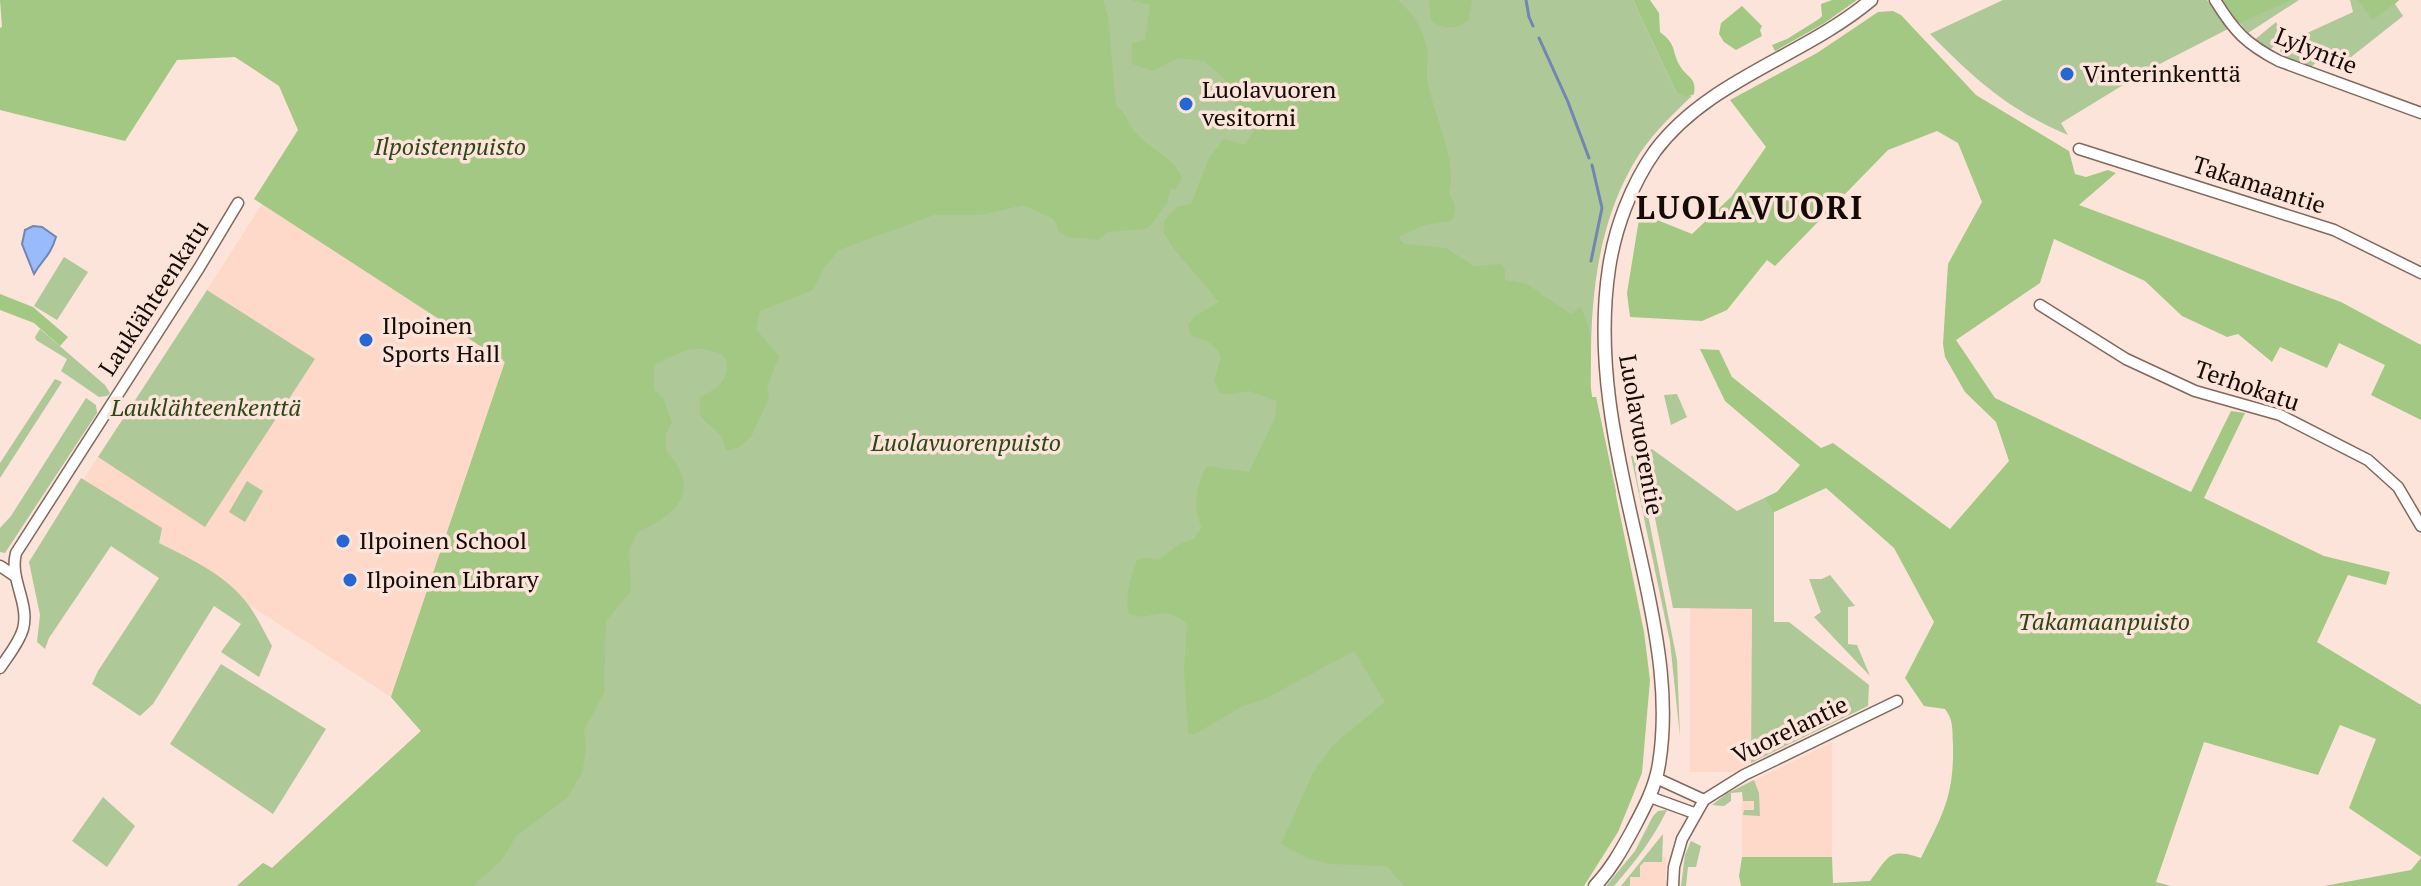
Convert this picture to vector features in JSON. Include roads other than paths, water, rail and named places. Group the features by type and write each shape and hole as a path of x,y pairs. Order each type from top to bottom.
{"street":[{"name":"Luolavuorentie","path":"1595,886 1616,861 1650,797 1656,778 1663,712 1659,655 1607,390 1603,336 1614,241 1641,174 1665,139 1689,113 1712,96 1821,37 1871,0"},
{"name":"Lylyntie","path":"2215,0 2239,36 2262,52 2421,113"},
{"name":"Takamaantie","path":"2079,149 2334,230 2421,273"},
{"name":"Lauklähteenkatu","path":"0,668 23,629 24,611 13,565 16,553 238,203"},
{"name":"Terhokatu","path":"2040,305 2126,359 2195,391 2280,415 2368,460 2398,487 2421,526"},
{"path":"0,566 15,576"},
{"name":"Vuorelantie","path":"1673,886 1677,853 1694,813 1704,800 1727,784 1897,701"},
{"path":"1656,778 1704,800"},
{"path":"1650,797 1694,813"}],"water":[{"path":"33,226 42,227 56,237 34,274 22,244 25,230"}],"waterway":[{"path":"1526,0 1533,26"},
{"path":"1539,38 1589,158"},
{"path":"1591,261 1602,208 1592,165"}],"place":[{"name":"Vinterinkenttä","path":"2067,74"},
{"name":"Luolavuoren vesitorni","path":"1186,104"},
{"name":"Ilpoinen Sports Hall","path":"366,340"},
{"name":"Ilpoinen School","path":"343,541"},
{"name":"Ilpoinen Library","path":"350,580"}],"district":[{"name":"LUOLAVUORI","path":"1750,208"}],"park label":[{"name":"Ilpoistenpuisto","path":"450,147"},
{"name":"Lauklähteenkenttä","path":"206,408"},
{"name":"Luolavuorenpuisto","path":"966,443"},
{"name":"Takamaanpuisto","path":"2104,622"}]}
